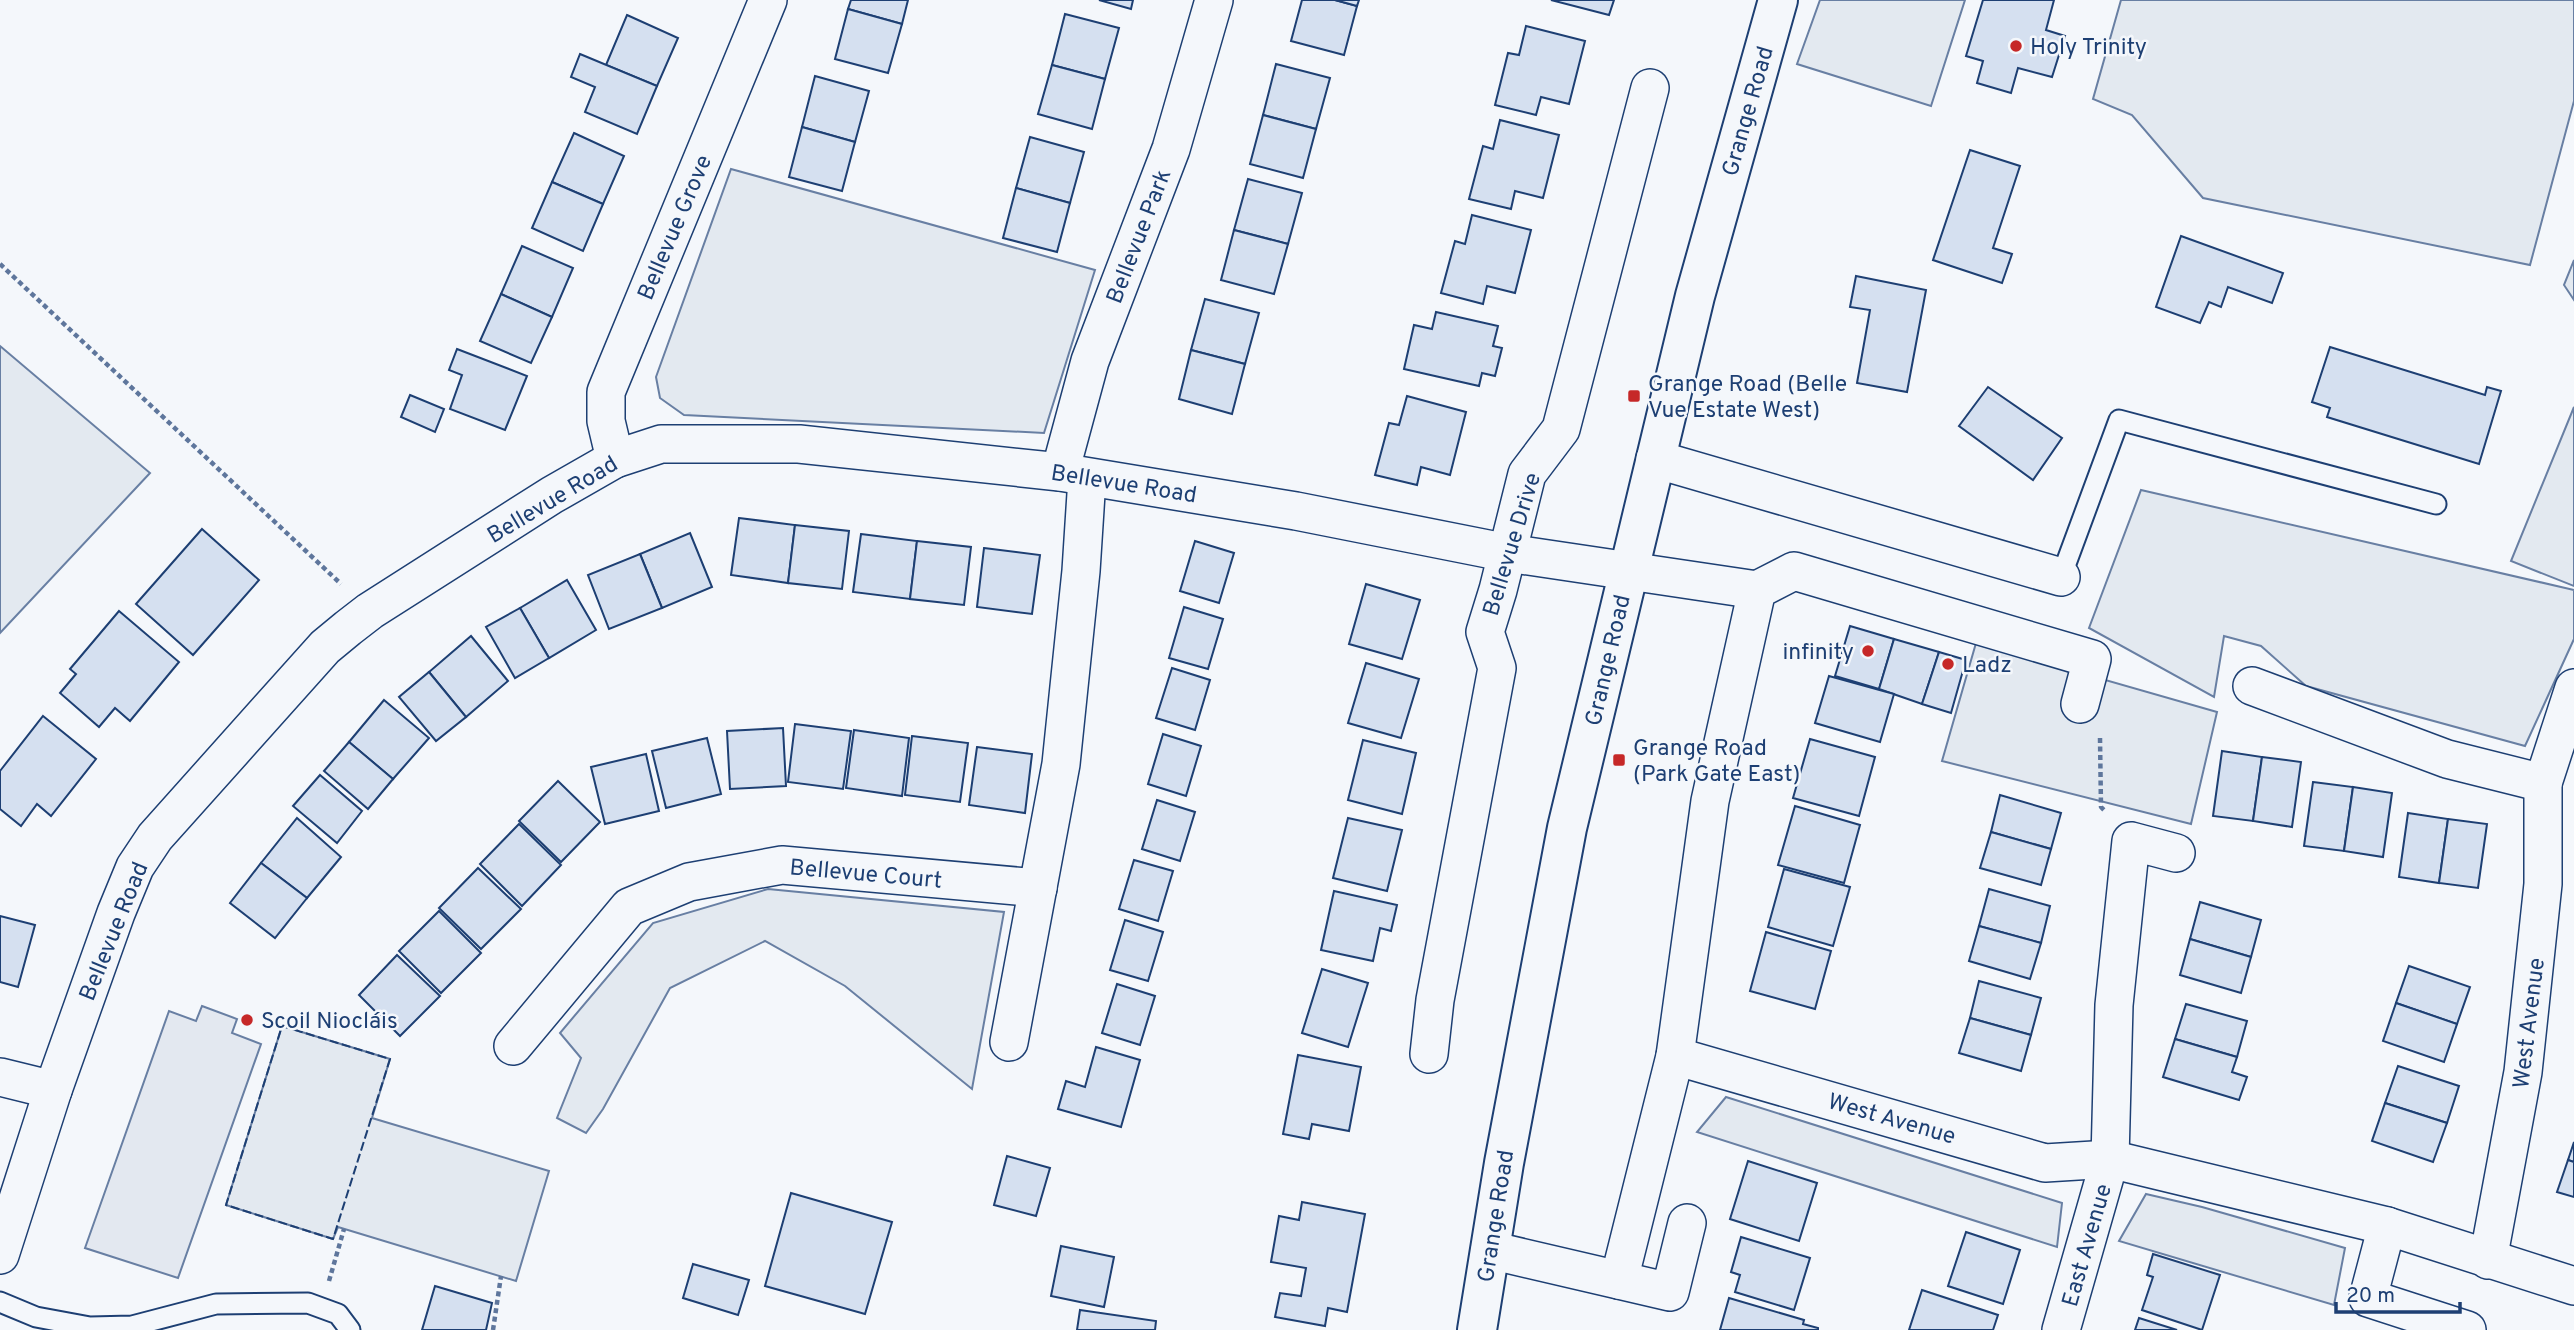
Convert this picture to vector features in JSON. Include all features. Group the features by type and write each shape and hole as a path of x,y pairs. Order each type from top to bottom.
{"main road":[{"name":"Grange Road","path":"1477,1330 1567,828 1695,296 1778,0"}],"street":[{"name":"Bellevue Grove","path":"615,459 606,421 606,392 768,0"},
{"name":"Bellevue Park","path":"1073,475 1090,360 1171,149 1214,0"},
{"name":"Bellevue Drive","path":"1429,1054 1435,1000 1497,668 1485,632 1527,474 1560,429 1650,88"},
{"name":"Bellevue Road","path":"0,1255 53,1090 116,913 135,867 177,810 325,647 370,611 552,495 615,459 661,443 799,443 1073,475 1296,511 1508,553 1757,590"},
{"path":"1655,459 2061,577"},
{"path":"1009,1042 1061,764 1081,571 1073,475"},
{"path":"1619,1280 1675,1056 1710,801 1757,590 1794,571 2092,659 2080,704"},
{"path":"2252,686 2447,758 2543,783"},
{"name":"West Avenue","path":"2488,1260 2524,1072 2543,884 2543,783 2574,688"},
{"path":"2110,1159 2114,1005 2131,841 2176,853"},
{"name":"Bellevue Court","path":"513,1046 629,907 689,882 782,865 1038,888"},
{"name":"West Avenue","path":"1675,1056 2045,1163 2110,1159 2386,1226 2574,1286"},
{"path":"0,1077 53,1090"},
{"name":"East Avenue","path":"2061,1330 2110,1159"},
{"path":"1490,1250 1670,1292 1687,1223"},
{"path":"2386,1226 2368,1298 2467,1330"}],"lane":[{"path":"2061,577 2119,420 2435,504"},
{"path":"0,1302 36,1317 90,1327 132,1326 216,1304 308,1303 338,1314 350,1330"}],"path":[{"path":"0,264 370,611"},
{"path":"2080,704 2100,721 2101,807 2131,841"},
{"path":"333,1266 344,1229"},
{"path":"493,1330 502,1276"}],"shaded area":[{"path":"1820,0 1965,0 1931,106 1797,64"},
{"path":"2121,0 2574,0 2574,101 2530,265 2203,198 2132,115 2093,99"},
{"path":"731,169 1095,270 1044,433 684,415 660,398 656,377"},
{"path":"2574,260 2574,300 2564,285"},
{"path":"0,346 150,473 0,633"},
{"path":"2574,407 2574,586 2511,561"},
{"path":"2141,490 2574,590 2574,639 2525,746 2306,686 2261,646 2224,636 2214,697 2089,628"},
{"path":"1976,643 2217,712 2191,824 1942,761"},
{"path":"768,889 1004,912 972,1089 845,986 765,941 670,988 603,1109 586,1133 557,1118 581,1058 560,1033 653,923"},
{"path":"202,1006 237,1019 232,1033 261,1044 178,1278 85,1248 169,1011 196,1021"},
{"path":"282,1026 390,1059 372,1118 549,1171 516,1281 338,1227 333,1239 226,1205"},
{"path":"1726,1097 2062,1203 2057,1247 1697,1132"},
{"path":"2146,1194 2202,1207 2345,1248 2334,1305 2119,1241"}],"building":[{"path":"851,0 908,0 902,24 848,9"},
{"path":"1099,0 1133,0 1131,9"},
{"path":"1302,0 1335,0 1357,6 1344,55 1291,41"},
{"path":"1335,0 1359,0 1357,6"},
{"path":"1551,0 1614,0 1609,15"},
{"name":"Holy Trinity","path":"1983,0 2054,0 2046,30 2065,36 2052,77 2018,68 2011,93 1977,83 1983,61 1966,56"},
{"path":"848,9 902,24 888,73 835,59"},
{"path":"1065,14 1119,28 1105,79 1052,65"},
{"path":"627,15 678,38 657,86 606,65"},
{"path":"1526,26 1585,41 1569,104 1541,97 1536,115 1495,105 1508,53 1519,55"},
{"path":"580,54 657,86 637,134 585,112 595,87 571,77"},
{"path":"1276,64 1330,78 1316,129 1263,115"},
{"path":"1052,65 1105,79 1092,129 1038,114"},
{"path":"815,76 869,91 855,142 802,127"},
{"path":"1263,115 1316,129 1303,178 1250,164"},
{"path":"1500,120 1559,135 1543,198 1515,191 1511,209 1469,199 1483,146 1493,149"},
{"path":"802,127 855,142 842,191 789,177"},
{"path":"574,133 624,156 603,204 552,182"},
{"path":"1030,137 1084,152 1070,203 1016,188"},
{"path":"1970,150 2020,166 1993,248 2012,254 2002,283 1933,260"},
{"path":"1248,179 1302,193 1288,244 1234,230"},
{"path":"552,182 603,204 583,251 532,228"},
{"path":"1016,188 1070,203 1057,252 1003,238"},
{"path":"1472,215 1531,230 1515,293 1487,286 1483,304 1441,293 1455,241 1465,244"},
{"path":"1234,230 1288,244 1274,294 1221,280"},
{"path":"2181,236 2283,273 2272,303 2228,287 2221,307 2209,302 2200,323 2156,307"},
{"path":"522,246 573,268 552,317 501,294"},
{"path":"1856,276 1926,290 1907,392 1857,383 1870,310 1850,307"},
{"path":"501,294 552,317 531,363 480,341"},
{"path":"1205,299 1259,313 1245,364 1191,350"},
{"path":"1436,312 1498,326 1493,346 1502,348 1495,376 1482,373 1479,386 1404,369 1414,325 1432,329"},
{"path":"2330,347 2485,395 2487,387 2501,391 2479,464 2327,417 2330,408 2312,402"},
{"path":"457,349 527,376 505,430 450,409 462,375 449,370"},
{"path":"1191,350 1245,364 1232,414 1179,399"},
{"path":"1988,387 2062,438 2033,480 1959,426"},
{"path":"410,395 444,409 435,432 401,417"},
{"path":"1407,396 1466,412 1450,475 1421,467 1417,485 1375,475 1389,423 1399,425"},
{"path":"739,518 795,525 788,583 731,575"},
{"path":"795,525 849,531 842,589 788,583"},
{"path":"202,529 259,580 193,655 136,604"},
{"path":"690,533 712,587 662,608 640,554"},
{"path":"861,534 917,541 910,599 853,592"},
{"path":"917,541 971,547 964,605 910,599"},
{"path":"1195,541 1234,553 1219,603 1180,591"},
{"path":"984,548 1040,555 1032,614 977,607"},
{"path":"640,554 662,608 609,629 588,575"},
{"path":"567,580 596,630 549,658 520,608"},
{"path":"1366,584 1420,600 1402,659 1349,644"},
{"path":"1184,607 1223,619 1208,669 1169,658"},
{"path":"520,608 549,658 515,678 486,627"},
{"path":"119,611 179,662 130,721 115,708 99,727 60,693 76,674 70,669"},
{"path":"1850,626 1894,639 1879,689 1835,676"},
{"path":"471,636 508,681 466,717 429,672"},
{"path":"1894,639 1939,652 1922,704 1879,689"},
{"path":"1939,652 1966,660 1951,713 1922,704"},
{"path":"1366,663 1419,679 1401,738 1348,723"},
{"path":"1172,668 1210,680 1195,730 1156,718"},
{"path":"429,672 466,717 436,741 399,697"},
{"path":"1829,676 1894,694 1880,742 1815,723"},
{"path":"384,700 429,738 393,779 349,742"},
{"path":"43,716 96,759 51,816 37,804 21,826 0,809 0,771"},
{"path":"795,724 851,731 843,789 788,782"},
{"path":"783,728 786,786 730,789 727,731"},
{"path":"854,730 909,738 902,796 846,788"},
{"path":"1163,734 1201,746 1186,796 1148,784"},
{"path":"912,736 968,743 960,802 905,795"},
{"path":"707,738 721,794 666,808 652,751"},
{"path":"1810,739 1875,757 1859,816 1793,798"},
{"path":"1363,740 1416,753 1402,814 1348,800"},
{"path":"349,742 393,779 368,809 324,771"},
{"path":"977,747 1032,754 1025,813 969,805"},
{"path":"2222,751 2262,757 2253,821 2213,816"},
{"path":"646,754 659,811 605,824 591,767"},
{"path":"2262,757 2301,762 2292,827 2253,821"},
{"path":"320,775 362,811 337,843 293,806"},
{"path":"558,781 600,822 561,862 519,821"},
{"path":"2313,782 2353,787 2344,851 2304,846"},
{"path":"2353,787 2392,793 2383,857 2344,851"},
{"path":"2000,795 2061,813 2051,849 1991,832"},
{"path":"1157,800 1195,812 1180,861 1142,849"},
{"path":"1795,806 1860,825 1844,883 1778,865"},
{"path":"2408,813 2448,819 2439,883 2399,877"},
{"path":"297,818 341,857 307,898 261,863"},
{"path":"1348,818 1402,830 1387,891 1333,878"},
{"path":"2448,819 2487,824 2478,888 2439,883"},
{"path":"519,824 561,865 522,906 480,864"},
{"path":"1991,832 2051,849 2041,885 1980,868"},
{"path":"1134,860 1173,871 1158,921 1119,909"},
{"path":"261,863 307,898 275,938 230,903"},
{"path":"478,868 521,909 481,949 439,908"},
{"path":"1784,869 1850,887 1833,946 1768,927"},
{"path":"1989,889 2050,906 2041,943 1979,926"},
{"path":"1334,891 1397,905 1391,931 1380,928 1373,961 1321,950"},
{"path":"2200,902 2261,920 2251,957 2190,939"},
{"path":"439,911 481,953 441,993 399,951"},
{"path":"0,916 35,925 18,987 0,982"},
{"path":"1125,920 1163,932 1148,981 1110,970"},
{"path":"1979,926 2041,943 2030,979 1969,961"},
{"path":"1766,932 1831,951 1815,1009 1750,991"},
{"path":"2190,939 2251,957 2241,993 2180,975"},
{"path":"397,955 440,996 400,1036 359,995"},
{"path":"2409,966 2470,987 2457,1024 2396,1003"},
{"path":"1322,969 1368,983 1348,1047 1302,1033"},
{"path":"1979,981 2041,998 2031,1035 1970,1018"},
{"path":"1117,984 1155,996 1140,1045 1102,1033"},
{"path":"2396,1003 2457,1024 2444,1062 2383,1041"},
{"path":"2186,1004 2247,1021 2237,1057 2175,1039"},
{"path":"1970,1018 2031,1035 2021,1071 1959,1053"},
{"path":"2175,1039 2237,1057 2232,1072 2247,1077 2239,1100 2163,1077"},
{"path":"1096,1047 1140,1060 1121,1127 1058,1109 1066,1081 1085,1087"},
{"path":"1298,1055 1361,1067 1349,1131 1312,1124 1309,1139 1283,1134"},
{"path":"2398,1066 2459,1086 2447,1123 2385,1103"},
{"path":"2385,1103 2447,1123 2433,1162 2372,1141"},
{"path":"2574,1142 2574,1162 2568,1160"},
{"path":"1007,1156 1050,1168 1036,1216 994,1205"},
{"path":"2568,1160 2574,1162 2574,1197 2557,1192"},
{"path":"1748,1161 1817,1183 1799,1241 1730,1219"},
{"path":"791,1193 892,1222 865,1314 765,1286"},
{"path":"1302,1202 1365,1214 1347,1312 1328,1308 1325,1326 1275,1317 1280,1293 1301,1296 1306,1268 1271,1262 1279,1216 1299,1220"},
{"path":"1966,1232 2020,1250 2003,1304 1948,1286"},
{"path":"1741,1237 1810,1258 1794,1310 1735,1292 1740,1275 1731,1272"},
{"path":"1061,1246 1114,1257 1104,1307 1051,1296"},
{"path":"2153,1254 2220,1275 2202,1330 2142,1310 2153,1277 2147,1275"},
{"path":"693,1264 749,1280 738,1315 683,1298"},
{"path":"435,1286 492,1303 486,1330 422,1330"},
{"path":"1922,1290 1998,1315 1993,1330 1909,1330"},
{"path":"1729,1298 1804,1320 1803,1324 1818,1330 1720,1330"},
{"path":"1080,1310 1156,1321 1155,1330 1077,1330"},
{"path":"2139,1318 2177,1330 2135,1330"}],"fence":[{"path":"282,1026 390,1059 333,1239 226,1205 282,1026"}],"place":[{"name":"Holy Trinity","path":"2016,46"},
{"name":"Grange Road (Belle Vue Estate West)","path":"1634,396"},
{"name":"infinity","path":"1868,651"},
{"name":"Ladz","path":"1948,664"},
{"name":"Grange Road (Park Gate East)","path":"1619,760"},
{"name":"Scoil Niocláis","path":"247,1020"}]}
